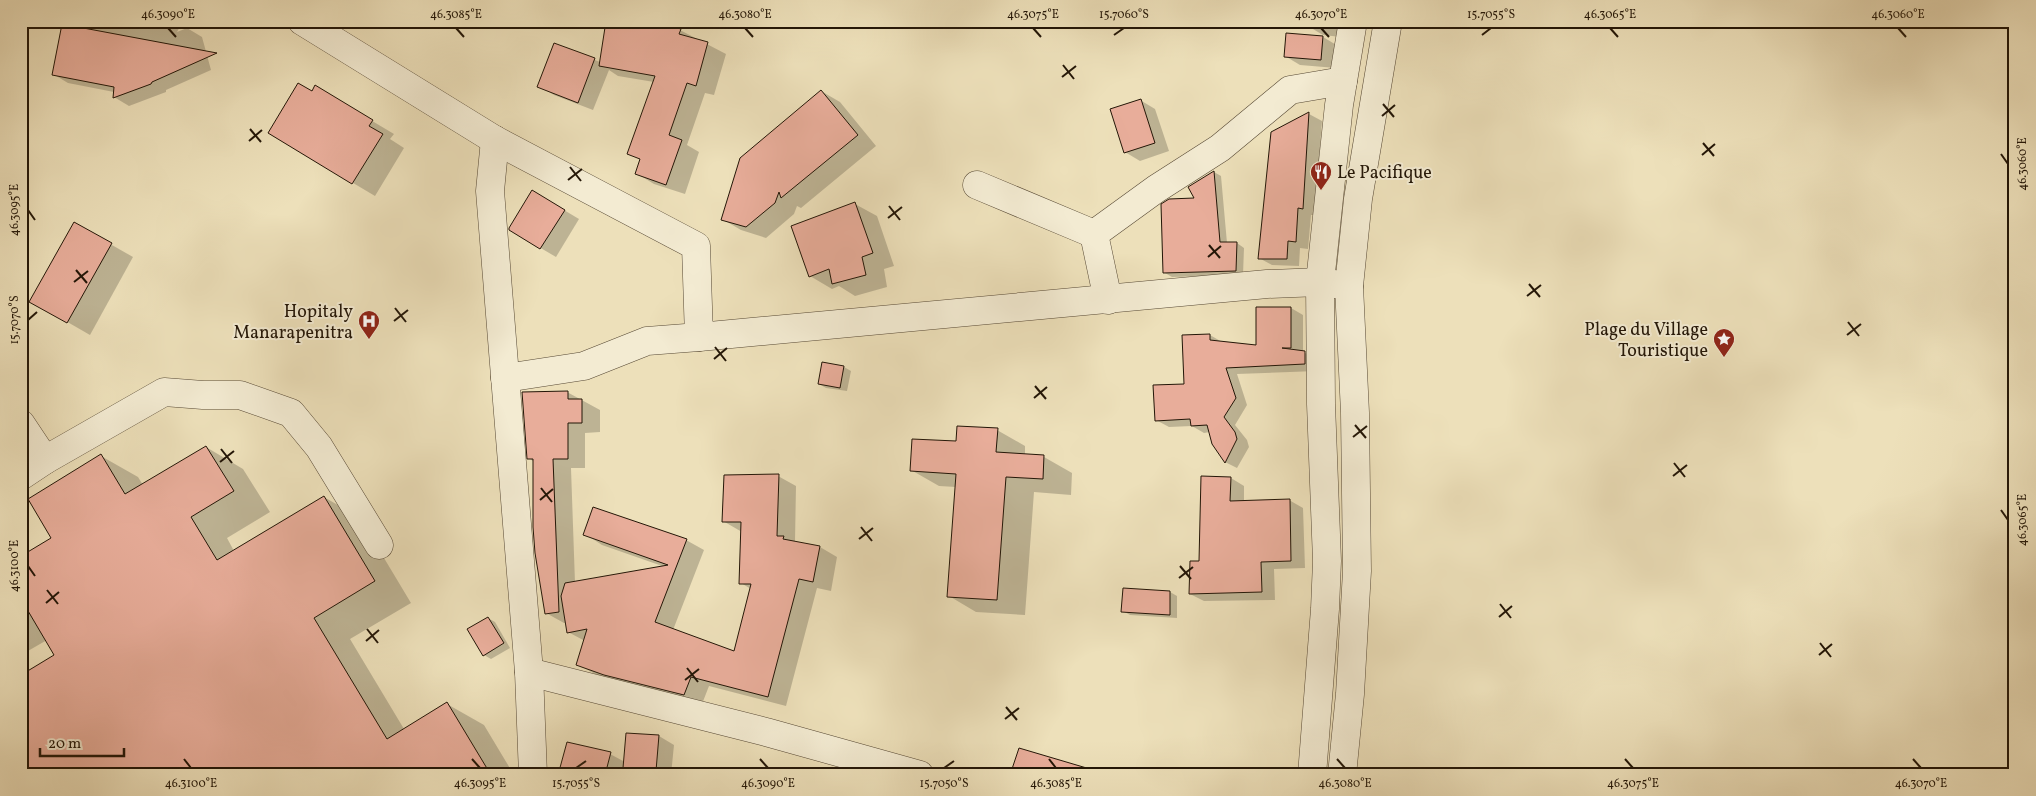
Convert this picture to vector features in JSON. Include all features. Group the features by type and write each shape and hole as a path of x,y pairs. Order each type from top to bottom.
{"street":[{"path":"302,21 495,140 696,246 699,337"},
{"path":"1312,775 1326,610 1327,561 1320,404 1320,282 1353,21"},
{"path":"1342,775 1350,694 1357,570 1355,413 1350,286 1358,199 1388,21"},
{"path":"1094,234 1156,189 1220,148 1290,90 1344,81"},
{"path":"495,140 490,191 529,672 534,775"},
{"path":"978,185 1094,234"},
{"path":"1094,234 1108,300"},
{"path":"505,378 584,366 646,341 1267,284 1320,282 1350,286"},
{"path":"21,476 44,460 164,392 202,395 240,394 291,413 319,447 379,545"},
{"path":"21,424 44,460"},
{"path":"529,672 766,732 920,775"}],"building":[{"path":"606,21 652,21 681,29 679,34 708,42 696,86 687,83 669,135 682,140 666,185 635,174 640,159 627,154 655,76 599,66"},
{"path":"62,24 217,53 151,84 113,98 114,87 52,75"},
{"path":"1286,33 1323,36 1321,60 1284,57"},
{"path":"554,43 595,58 578,103 537,87"},
{"path":"298,83 312,91 315,85 373,120 369,126 383,134 352,184 268,133"},
{"path":"821,90 858,135 781,198 779,192 775,203 746,227 721,220 740,158"},
{"path":"1141,99 1155,143 1124,153 1110,109"},
{"path":"1309,112 1303,209 1298,208 1296,242 1288,241 1287,259 1258,259 1271,132"},
{"path":"1214,171 1220,242 1237,242 1236,271 1163,273 1161,204 1169,199 1194,198 1188,187"},
{"path":"532,190 565,210 540,249 509,230"},
{"path":"855,202 873,253 862,257 866,275 832,284 829,269 809,277 791,226"},
{"path":"74,222 112,243 67,323 29,302"},
{"path":"1256,307 1291,307 1291,348 1282,348 1305,351 1305,364 1226,368 1236,398 1224,417 1235,432 1237,439 1225,463 1212,444 1207,425 1191,426 1190,419 1155,421 1153,385 1184,384 1182,335 1210,334 1210,340 1256,345"},
{"path":"822,362 844,366 840,388 818,384"},
{"path":"568,391 568,399 582,399 582,423 568,423 568,459 553,459 559,612 545,614 535,553 533,459 527,459 522,392"},
{"path":"957,426 998,428 996,452 1044,455 1043,479 1006,477 997,600 947,597 956,474 910,471 912,439 956,441"},
{"path":"206,446 234,491 191,517 217,560 324,496 375,581 314,618 387,739 447,702 491,775 21,775 21,675 54,655 21,599 21,556 51,538 28,499 101,454 125,494"},
{"path":"779,474 777,536 784,536 783,539 820,546 813,582 799,579 768,697 691,677 684,695 604,675 576,665 587,629 567,633 561,596 565,583 668,565 583,535 593,507 687,539 655,622 734,651 751,584 739,584 741,522 722,522 724,475"},
{"path":"1201,476 1231,477 1230,501 1290,499 1291,561 1261,562 1262,592 1189,594 1190,561 1199,561"},
{"path":"1123,588 1170,591 1170,615 1121,612"},
{"path":"488,617 504,643 483,656 467,629"},
{"path":"626,733 659,735 656,771 623,768"},
{"path":"567,742 611,752 605,775 558,775"},
{"path":"1019,748 1090,769 1089,775 1010,775"}],"place":[{"name":"Le Pacifique","path":"1321,191"},
{"name":"Hopitaly Manarapenitra","path":"369,340"},
{"name":"Plage du Village Touristique","path":"1724,358"}]}
